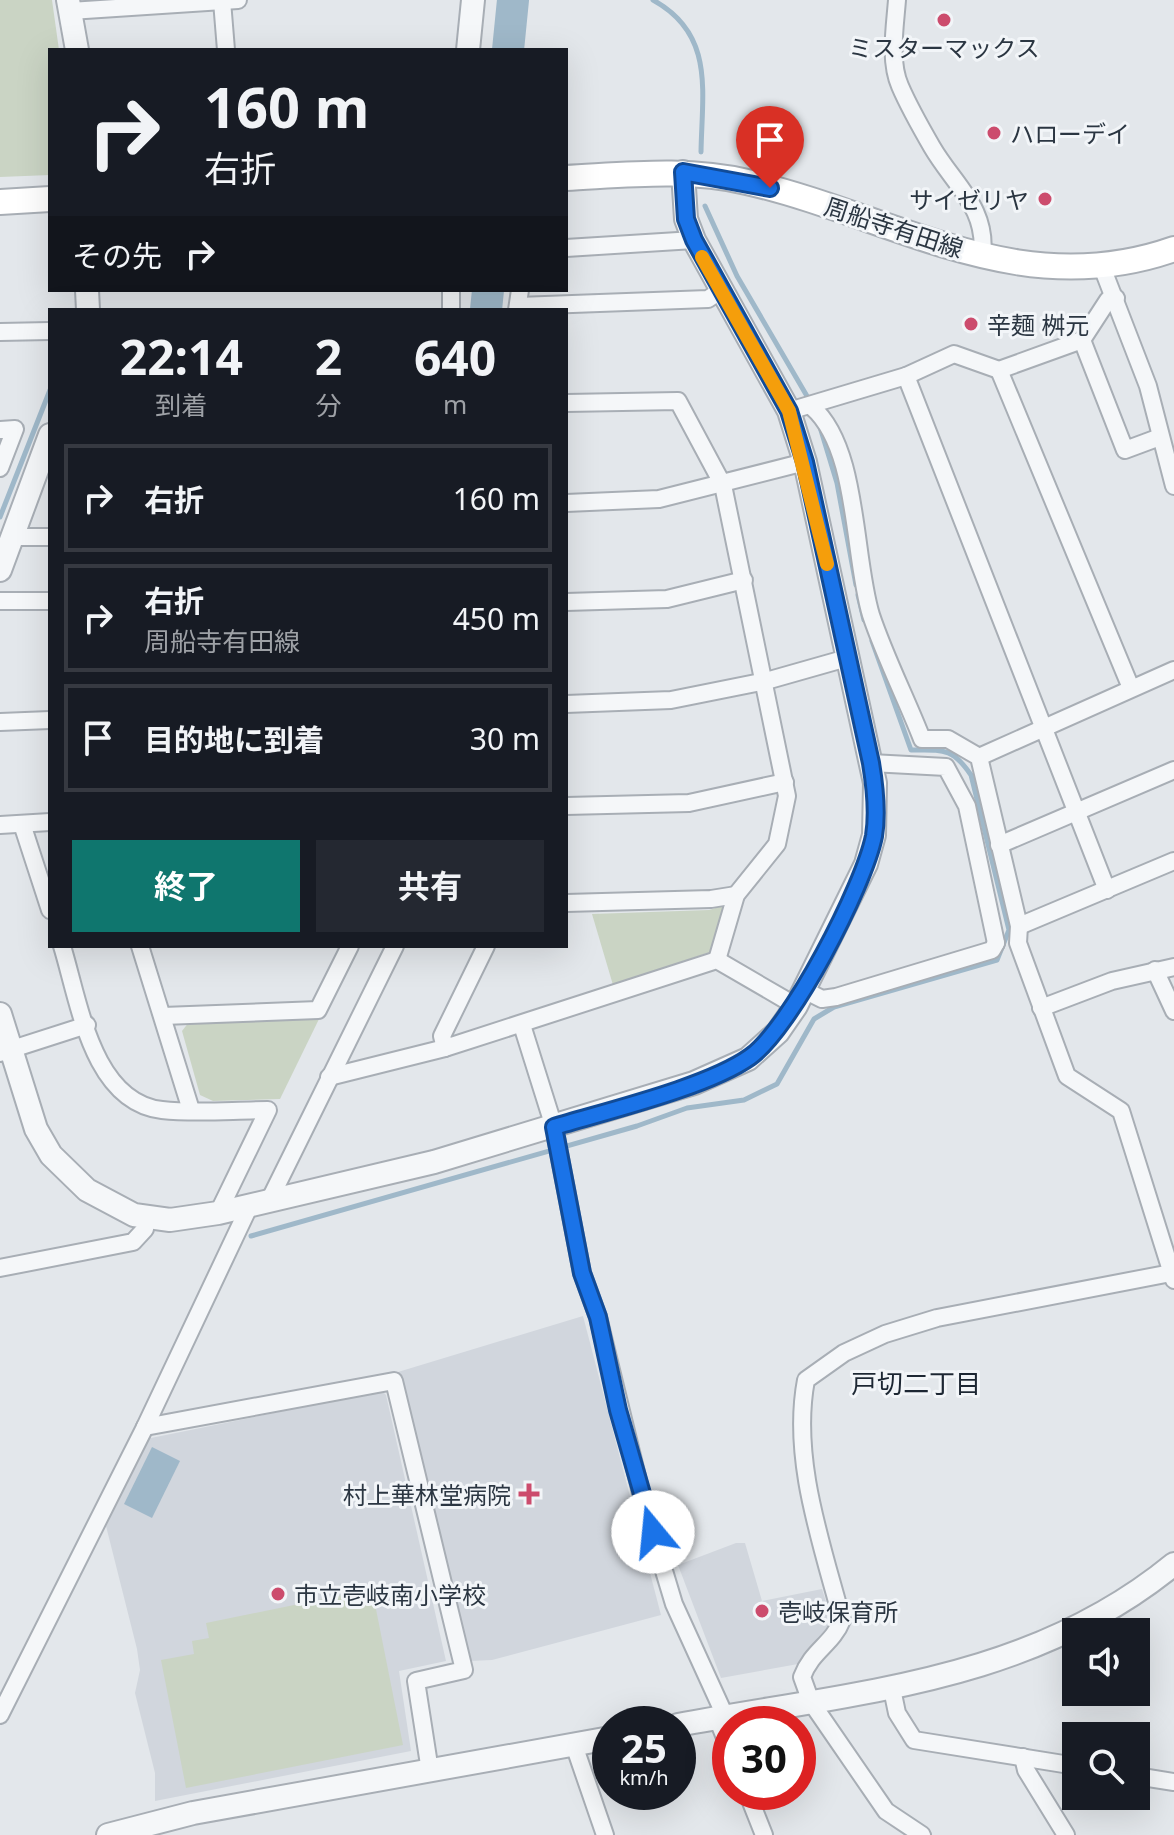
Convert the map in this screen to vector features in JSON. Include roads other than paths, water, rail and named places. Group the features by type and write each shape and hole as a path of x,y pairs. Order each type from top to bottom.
{"main road":[{"name":"周船寺有田線","path":"568,178 683,172 745,181 982,256 1029,267 1102,267 1174,249"},
{"path":"0,202 48,199"}],"street":[{"path":"77,48 69,6 238,0"},
{"path":"468,48 473,0"},
{"path":"897,0 895,64 899,85 933,149 974,206 984,240 982,256"},
{"path":"222,1 226,48"},
{"path":"683,172 686,219 720,291 801,408 828,421 858,531 871,613 922,739 948,739 979,757 1019,926"},
{"path":"568,248 694,240"},
{"path":"1102,267 1148,386 1174,486"},
{"path":"518,302 708,299 720,291"},
{"path":"801,408 906,376 954,354 999,370 1082,340 1108,300 1116,298"},
{"path":"0,332 48,331"},
{"path":"1082,340 1125,450 1160,437"},
{"path":"999,370 1131,688"},
{"path":"906,376 1107,890"},
{"path":"568,403 678,401 723,485 785,782 785,816 777,844 736,895 717,960"},
{"path":"0,1014 6,1051 36,1129 51,1155 66,1173 105,1202 146,1218 170,1220 259,1204 434,1162 557,1140 748,1059 778,1032 800,998 866,864 874,835 876,804 871,763 805,462 801,408"},
{"path":"0,430 15,429 0,468"},
{"path":"0,570 48,441"},
{"path":"568,503 659,499 805,462"},
{"path":"13,537 48,537"},
{"path":"568,602 667,599 744,580"},
{"path":"0,601 48,601"},
{"path":"568,704 671,700 766,681 847,658"},
{"path":"979,757 1174,670"},
{"path":"0,722 48,720"},
{"path":"871,763 946,767 967,806 1008,943 1041,1008 1067,1076 1121,1111 1173,1276 924,1322 885,1334 844,1353 806,1380 800,1411 811,1505 842,1620 837,1633 809,1658 802,1677 811,1702 886,1811 922,1835"},
{"path":"999,845 1174,770"},
{"path":"568,806 689,803 785,782"},
{"path":"0,825 48,822"},
{"path":"22,824 48,904"},
{"path":"329,1077 522,1025 717,960 800,998 836,997 992,950 1008,943 1019,926 1174,861"},
{"path":"568,903 711,899 736,895"},
{"path":"63,948 108,1079 123,1095 159,1110 268,1110 218,1213"},
{"path":"141,948 191,1110"},
{"path":"163,1016 318,1010 349,948"},
{"path":"0,1715 259,1204 329,1077 394,948"},
{"path":"445,1048 442,1036 485,948"},
{"path":"1041,1008 1155,970 1174,967"},
{"path":"1155,970 1174,1011"},
{"path":"6,1051 87,1025"},
{"path":"522,1025 557,1140 582,1273 598,1317 643,1501 674,1604 717,1706"},
{"path":"0,1268 133,1242 145,1229 146,1218"},
{"path":"145,1427 394,1381 464,1670 416,1681 430,1771"},
{"path":"789,1706 892,1689 1007,1659 1046,1644 1118,1605 1174,1564"},
{"path":"892,1689 897,1713 914,1740 1062,1764"},
{"path":"108,1835 141,1831 193,1813 592,1742"},
{"path":"574,1745 605,1835"},
{"path":"1023,1757 1026,1770 1066,1835"},
{"path":"1150,1778 1174,1782"},
{"path":"754,1810 764,1835"}],"water":[{"path":"152,1447 180,1461 152,1518 124,1504"}],"waterway":[{"path":"508,48 513,0"},
{"path":"653,0 673,14 696,47 703,86 701,152"},
{"path":"705,206 737,276 811,403"},
{"path":"486,308 488,292"},
{"path":"0,517 48,395"},
{"path":"820,427 837,483 856,585"},
{"path":"858,595 864,620"},
{"path":"251,1236 637,1126 687,1108 744,1100 777,1084 814,1019 834,1007 997,960 1009,930 971,775 958,759 946,752 911,750 872,641"}],"place":[{"name":"ミスターマックス","path":"944,20"},
{"name":"ハローデイ","path":"994,133"},
{"name":"サイゼリヤ","path":"1045,199"},
{"name":"辛麺 桝元","path":"971,324"},
{"name":"村上華林堂病院","path":"529,1494"},
{"name":"市立壱岐南小学校","path":"278,1594"},
{"name":"壱岐保育所","path":"762,1611"}],"district":[{"name":"戸切二丁目","path":"916,1383"}]}
